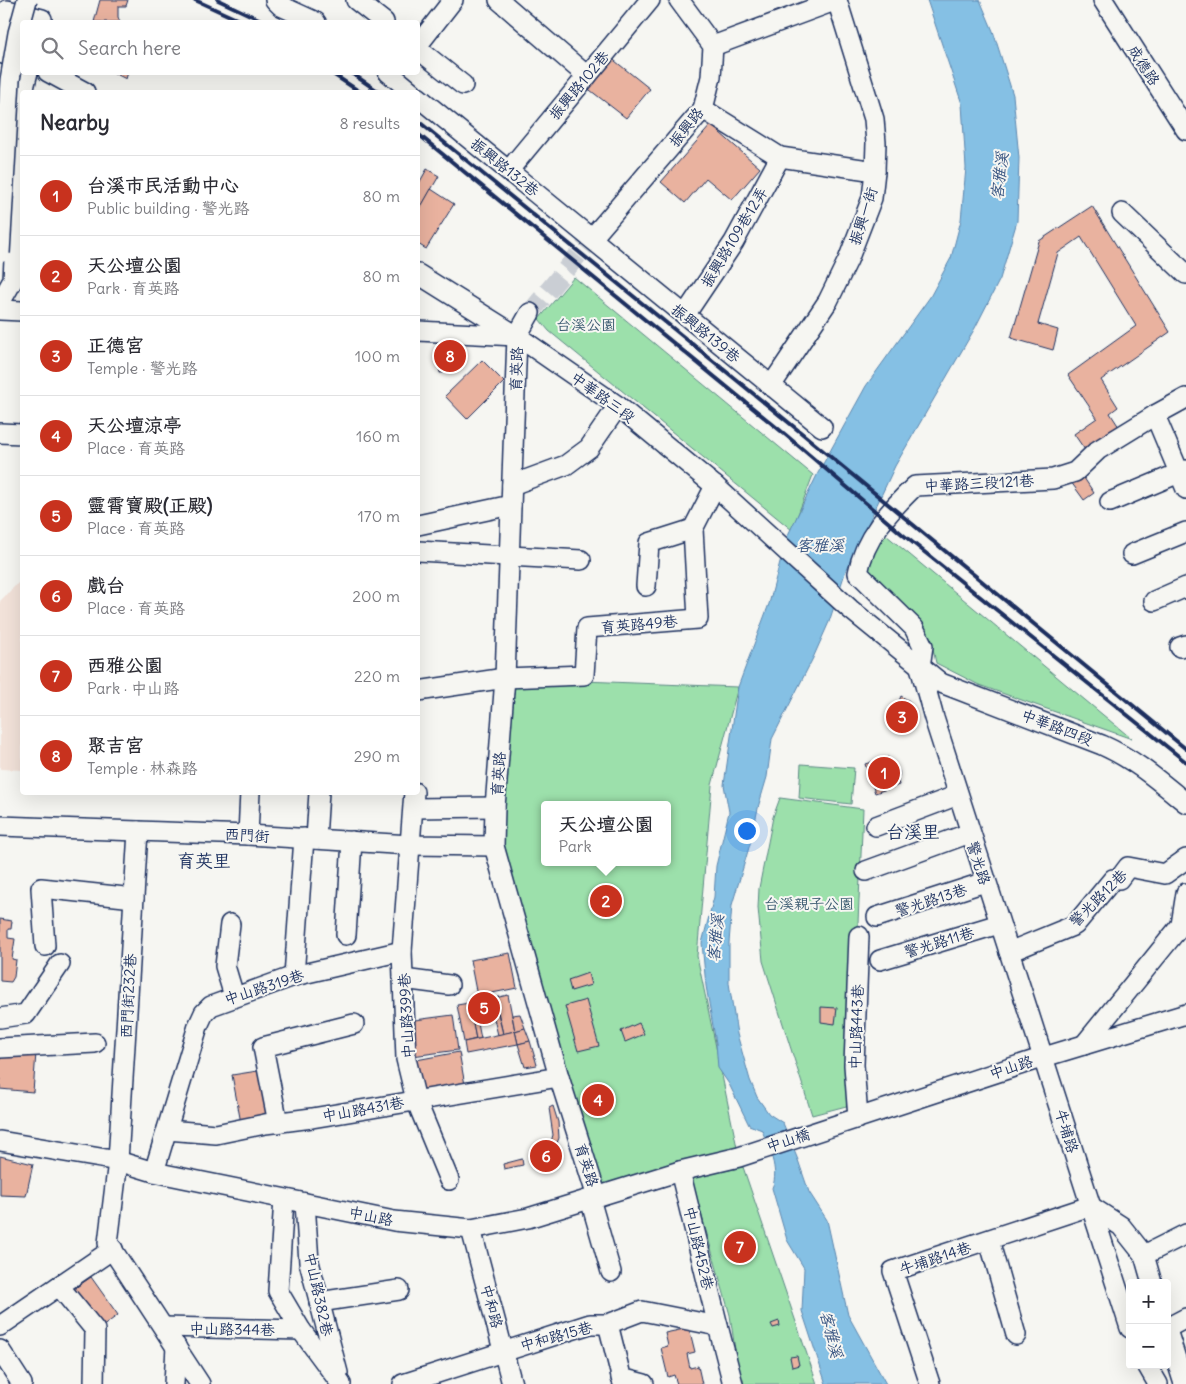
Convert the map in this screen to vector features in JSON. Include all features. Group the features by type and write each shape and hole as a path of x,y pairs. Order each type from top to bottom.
{"street":[{"path":"22,20 27,0"},
{"path":"356,0 381,20"},
{"path":"420,44 453,0"},
{"path":"499,0 587,76"},
{"name":"振興路102巷","path":"508,170 650,0"},
{"path":"679,0 713,46 837,0"},
{"name":"振興一街","path":"771,386 824,307 848,260 872,198 876,171 874,119 837,0"},
{"name":"成德路","path":"1103,0 1186,130"},
{"path":"278,3 312,20"},
{"path":"0,37 8,5 42,20"},
{"path":"0,253 10,80 20,26"},
{"name":"振興路","path":"592,238 703,109 711,77 713,46"},
{"path":"420,49 463,85"},
{"path":"0,53 20,59"},
{"path":"24,90 27,75"},
{"path":"53,75 80,90"},
{"path":"393,75 410,90"},
{"name":"振興路132巷","path":"420,99 592,238"},
{"path":"703,109 780,157 876,171"},
{"path":"0,304 13,280 20,149"},
{"name":"振興路109巷12弄","path":"684,315 734,242 780,157"},
{"path":"1122,213 1186,274"},
{"name":"振興路139巷","path":"592,238 822,426"},
{"name":"中華路三段","path":"420,275 517,336 618,406 715,486 850,609 920,667"},
{"path":"466,334 478,324 478,318 468,305"},
{"path":"0,310 20,311"},
{"path":"420,331 517,336 530,313"},
{"name":"育英路","path":"517,336 505,678 495,807 494,846 594,1198 611,1272"},
{"name":"中華路三段121巷","path":"920,667 924,646 914,628 858,573 860,561 873,535 900,500 915,486 1053,479 1075,472 1098,450 1154,415 1186,398"},
{"path":"512,485 566,465 589,448 618,406"},
{"path":"1110,502 1184,477 1154,415"},
{"path":"0,433 20,434"},
{"path":"646,586 649,543 693,529 715,486"},
{"path":"420,525 511,505"},
{"name":"育英路49巷","path":"505,678 584,675 587,628 698,619 693,529"},
{"path":"1132,554 1186,532"},
{"path":"420,551 581,560"},
{"path":"1154,601 1186,588"},
{"name":"警光路","path":"920,667 985,882 1044,1057"},
{"name":"中華路四段","path":"920,667 941,683 1102,744 1120,753 1147,770 1186,802"},
{"path":"420,691 505,678"},
{"path":"248,835 250,795"},
{"path":"294,976 310,838 318,795"},
{"path":"876,826 958,795"},
{"path":"414,800 495,807"},
{"name":"中山路399巷","path":"414,800 402,951 406,1059 416,1100 449,1180"},
{"name":"西門街","path":"0,826 310,838 410,846 494,846"},
{"name":"西門街232巷","path":"118,1161 138,831"},
{"path":"866,870 970,833"},
{"path":"346,935 352,841"},
{"name":"警光路12巷","path":"1009,952 1075,925 1113,879 1119,879 1128,867 1165,874 1186,859"},
{"name":"警光路13巷","path":"877,917 985,882"},
{"path":"45,946 40,888 134,898"},
{"path":"1084,1045 1184,922 1186,893"},
{"path":"230,924 225,966 234,996"},
{"name":"警光路11巷","path":"880,960 999,924"},
{"name":"中山路443巷","path":"858,1118 854,1065 860,936"},
{"name":"中山路319巷","path":"154,1172 198,1026 204,1013 211,1006 234,996 294,976 402,951"},
{"path":"0,1018 26,1014 60,964"},
{"path":"403,979 450,985"},
{"name":"中山路","path":"838,1124 1044,1057 1186,1014"},
{"path":"278,1123 263,1047 354,1024"},
{"path":"0,1048 94,1043"},
{"name":"牛埔路","path":"1044,1057 1129,1324"},
{"name":"中山路431巷","path":"167,1130 216,1134 559,1077"},
{"name":"中山橋","path":"739,1157 838,1124"},
{"name":"中山路","path":"0,1141 118,1161 154,1172 394,1221 471,1229 528,1218 680,1171 739,1157"},
{"name":"中山路344巷","path":"118,1161 108,1243 200,1384"},
{"name":"中山路452巷","path":"680,1171 733,1384"},
{"path":"284,1199 278,1291 301,1330 341,1384"},
{"name":"中山路382巷","path":"305,1203 309,1262 341,1384"},
{"path":"1090,1206 1121,1226 1144,1255 1151,1279"},
{"name":"牛埔路14巷","path":"930,1384 893,1271 1090,1206"},
{"name":"中和路","path":"471,1229 512,1384"},
{"path":"1144,1255 1186,1234"},
{"path":"989,1240 1016,1335"},
{"path":"0,1326 112,1249"},
{"path":"59,1286 95,1330 94,1384"},
{"path":"319,1302 399,1290"},
{"path":"608,1324 642,1311 718,1326"},
{"path":"1171,1327 1186,1318"},
{"name":"中和路15巷","path":"403,1384 590,1324 608,1324 622,1381"},
{"name":"中山路344巷","path":"164,1327 301,1330"},
{"path":"1171,1342 1184,1384"},
{"path":"174,1384 176,1346"},
{"path":"0,1350 22,1384"},
{"path":"1149,1369 1158,1384"},
{"path":"622,1381 644,1384"}],"shaded area":[{"path":"20,581 20,770 0,769 0,601"}],"green space":[{"name":"台溪公園","path":"574,277 813,475 792,530 549,331 539,319"},
{"path":"886,535 1132,739 979,685 936,663 931,639 868,584 867,558"},
{"path":"505,678 738,687 712,785 697,956 739,1157 597,1197 494,846"},
{"path":"801,764 854,768 851,804 799,798"},
{"name":"台溪親子公園","path":"780,798 863,809 850,1105 812,1115 763,961 758,908 759,888 773,817"},
{"path":"743,1167 817,1384 740,1384 730,1315 691,1178"}],"water":[{"name":"客雅溪","path":"927,0 980,0 993,31 1013,95 1019,158 1017,221 1000,279 975,328 895,466 845,573 829,622 813,658 772,739 767,777 732,905 729,943 729,983 737,1034 750,1080 757,1097 769,1114 783,1123 809,1192 827,1220 848,1315 886,1384 826,1384 802,1311 804,1268 787,1240 772,1188 775,1174 770,1151 762,1130 749,1125 729,1084 718,1068 702,943 714,897 716,866 729,812 724,785 738,687 769,604 786,539 818,473 866,386 930,297 951,258 961,220 966,168 962,104"}],"building":[{"path":"100,0 128,0 126,6 118,6 119,20 95,20"},
{"path":"610,57 650,89 626,118 586,87"},
{"path":"118,75 127,75 126,79"},
{"path":"711,125 760,168 732,200 706,178 685,203 661,182"},
{"path":"427,169 439,176 420,209 420,181"},
{"path":"431,189 454,204 426,249 420,245 420,208"},
{"path":"1092,206 1170,332 1101,380 1118,407 1110,413 1119,427 1085,450 1074,434 1097,418 1068,375 1136,326 1081,237 1058,253 1038,324 1058,330 1053,350 1011,338 1039,241"},
{"path":"454,343 460,348 449,363 450,372 440,373 439,363"},
{"path":"482,360 504,382 467,419 445,396"},
{"path":"1082,475 1094,493 1084,500 1071,482"},
{"path":"901,696 909,701 913,712 906,730 891,722"},
{"path":"888,757 892,770 896,768 899,771 897,778 899,785 875,793 865,764"},
{"path":"0,919 12,921 11,929 8,929 8,938 15,939 12,959 16,960 14,977 11,982 0,981"},
{"path":"510,953 517,988 477,996 470,960"},
{"path":"588,973 591,985 571,991 568,980"},
{"path":"508,995 515,1031 503,1034 495,998"},
{"path":"495,998 498,1014 472,1019 469,1003"},
{"path":"586,1000 599,1046 578,1051 565,1006"},
{"path":"469,1003 476,1039 464,1042 457,1005"},
{"path":"821,1007 837,1008 835,1024 821,1022"},
{"path":"498,1014 503,1034 498,1035 493,1015"},
{"path":"520,1014 525,1028 515,1031 512,1015"},
{"path":"453,1015 458,1050 412,1056 407,1021"},
{"path":"477,1018 481,1039 476,1039 472,1019"},
{"path":"639,1023 644,1034 625,1042 621,1031"},
{"path":"525,1028 530,1041 518,1044 515,1031"},
{"path":"515,1031 518,1044 466,1054 464,1042"},
{"path":"530,1041 537,1065 525,1067 518,1044"},
{"path":"0,1051 36,1053 33,1092 0,1089"},
{"path":"459,1052 465,1085 416,1093 411,1061"},
{"path":"264,1070 273,1117 241,1123 232,1075"},
{"path":"598,1092 604,1094 606,1100 604,1106 598,1108 592,1106 590,1100 592,1094"},
{"path":"553,1106 558,1122 559,1138 554,1150 549,1148 553,1135 549,1108"},
{"path":"546,1149 552,1151 554,1157 552,1163 546,1165 540,1163 538,1157 540,1151"},
{"path":"0,1156 33,1164 26,1196 0,1195"},
{"path":"522,1159 523,1165 504,1169 503,1164"},
{"path":"91,1277 118,1315 98,1330 71,1291"},
{"path":"779,1321 780,1326 773,1328 771,1324"},
{"path":"689,1328 695,1352 687,1354 690,1368 698,1366 702,1384 677,1384 674,1375 668,1377 661,1348 668,1346 665,1333"},
{"path":"797,1356 799,1365 792,1367 790,1357"}],"tunnel":[{"path":"530,313 592,238"}],"railway":[{"path":"195,0 239,20"},
{"path":"218,0 261,20"},
{"path":"334,75 357,90"},
{"path":"354,75 376,90"},
{"path":"420,123 1186,749"},
{"path":"420,136 787,436 902,534 1186,762"}],"place":[{"name":"聚吉宮","path":"450,356"},
{"name":"正德宮","path":"902,717"},
{"name":"台溪市民活動中心","path":"884,773"},
{"name":"天公壇公園","path":"606,901"},
{"name":"靈霄寶殿(正殿)","path":"484,1008"},
{"name":"天公壇涼亭","path":"598,1100"},
{"name":"戲台","path":"546,1156"},
{"name":"西雅公園","path":"740,1247"}],"district":[{"name":"台溪里","path":"913,831"},
{"name":"育英里","path":"204,860"}]}
